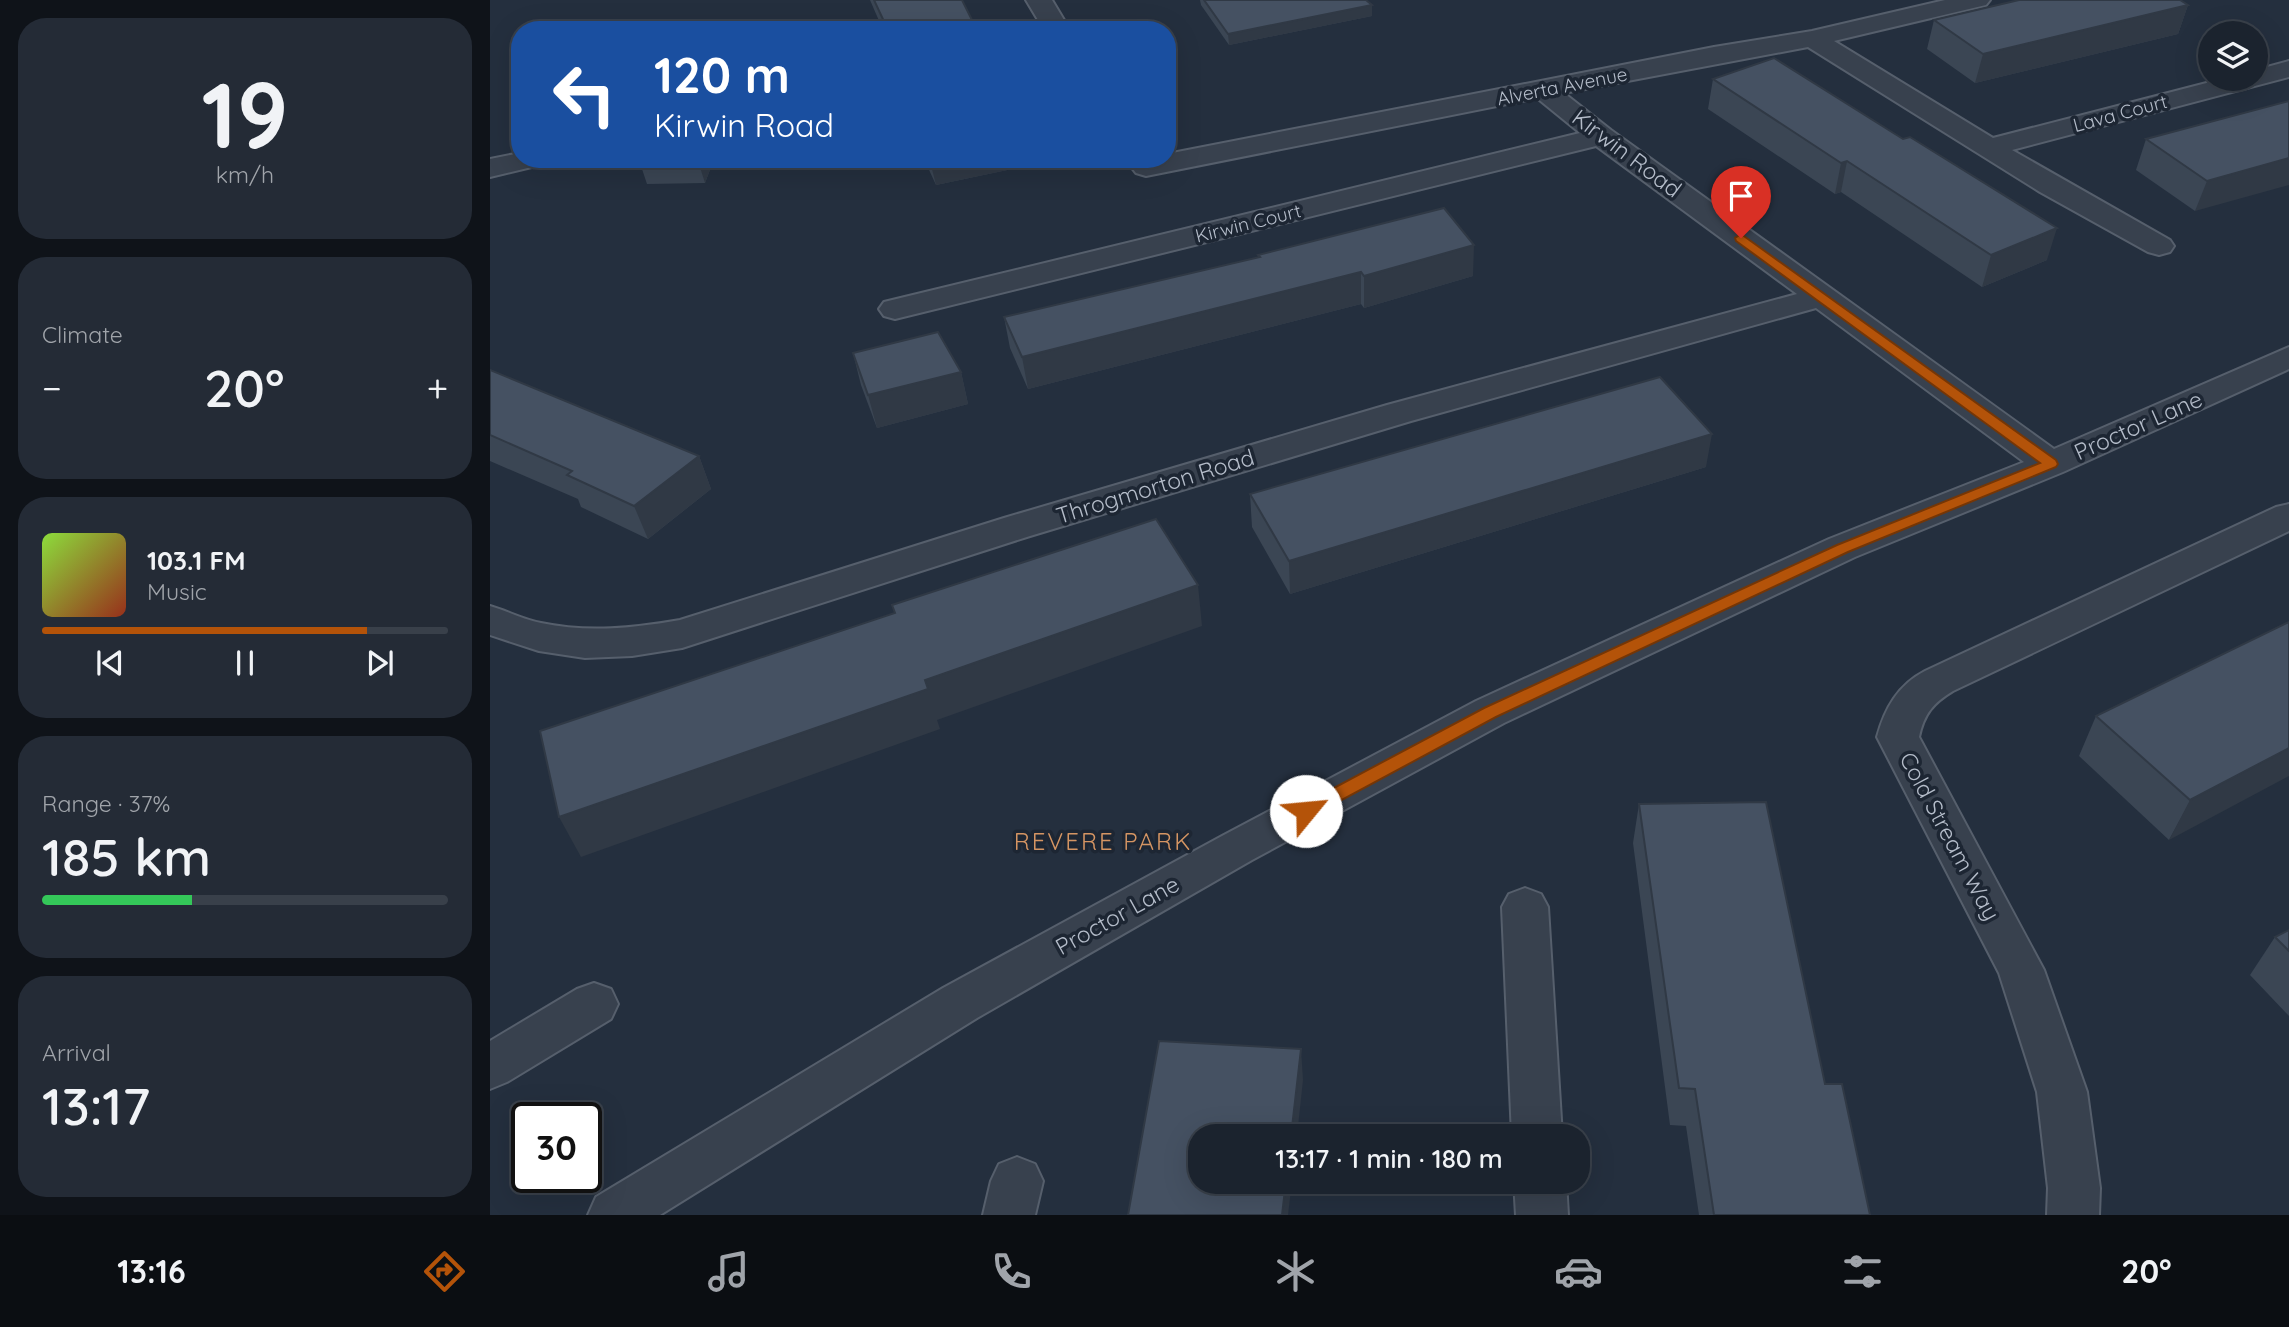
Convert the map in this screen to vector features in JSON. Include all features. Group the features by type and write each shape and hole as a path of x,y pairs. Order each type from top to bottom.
{"street":[{"path":"1039,0 1052,21"},
{"name":"Alverta Avenue","path":"1176,157 1811,39 1977,0"},
{"path":"1811,39 2050,186 2159,246"},
{"name":"Lava Court","path":"2268,74 2289,69"},
{"name":"Kirwin Road","path":"1543,89 1601,136 2051,464"},
{"name":"Lava Court","path":"1989,148 2205,91"},
{"name":"Kirwin Court","path":"895,309 1601,136"},
{"path":"490,168 511,163"},
{"name":"Throgmorton Road","path":"490,620 532,635 585,644 625,645 682,634 1017,527 1373,421 1820,297"},
{"name":"Proctor Lane","path":"614,1215 960,1003 1237,848 1490,712 1842,548 2051,464 2289,357"},
{"name":"Cold Stream Way","path":"2073,1215 2074,1188 2062,1092 2021,970 1922,786 1898,737 1899,726 1921,691 1939,681 2289,516"},
{"path":"1525,907 1537,1124"},
{"path":"490,1067 594,1004"},
{"path":"1541,1194 1542,1215"}],"building":[{"path":"874,0 962,0 972,21 884,21"},
{"path":"1204,0 1366,0 1372,5 1228,34"},
{"path":"2019,0 2180,0 2188,5 1983,54 1934,20"},
{"path":"1774,58 1903,139 1910,137 2057,228 1991,255 1847,161 1841,163 1713,79"},
{"path":"2289,101 2289,158 2207,181 2146,139"},
{"path":"1444,208 1474,245 1364,276 1361,272 1022,357 1004,317 1260,257 1258,255"},
{"path":"938,332 961,372 868,395 853,353"},
{"path":"490,370 699,456 634,506 567,475 572,471 490,435"},
{"path":"1660,377 1712,434 1289,561 1250,494"},
{"path":"1156,519 1198,585 925,680 928,689 559,817 540,731 895,613 892,605"},
{"path":"2289,622 2289,748 2190,800 2096,716"},
{"path":"1766,802 1825,1084 1842,1084 1870,1215 1714,1215 1695,1089 1679,1088 1639,804"},
{"path":"2289,930 2289,951 2275,937"},
{"path":"1159,1041 1301,1049 1292,1124 1188,1124 1188,1194 1284,1194 1282,1215 1128,1215"}],"district":[{"name":"REVERE PARK","path":"1103,841"}],"route":[{"path":"1306,811 1490,712 1842,548 2051,464 1741,238"}]}
